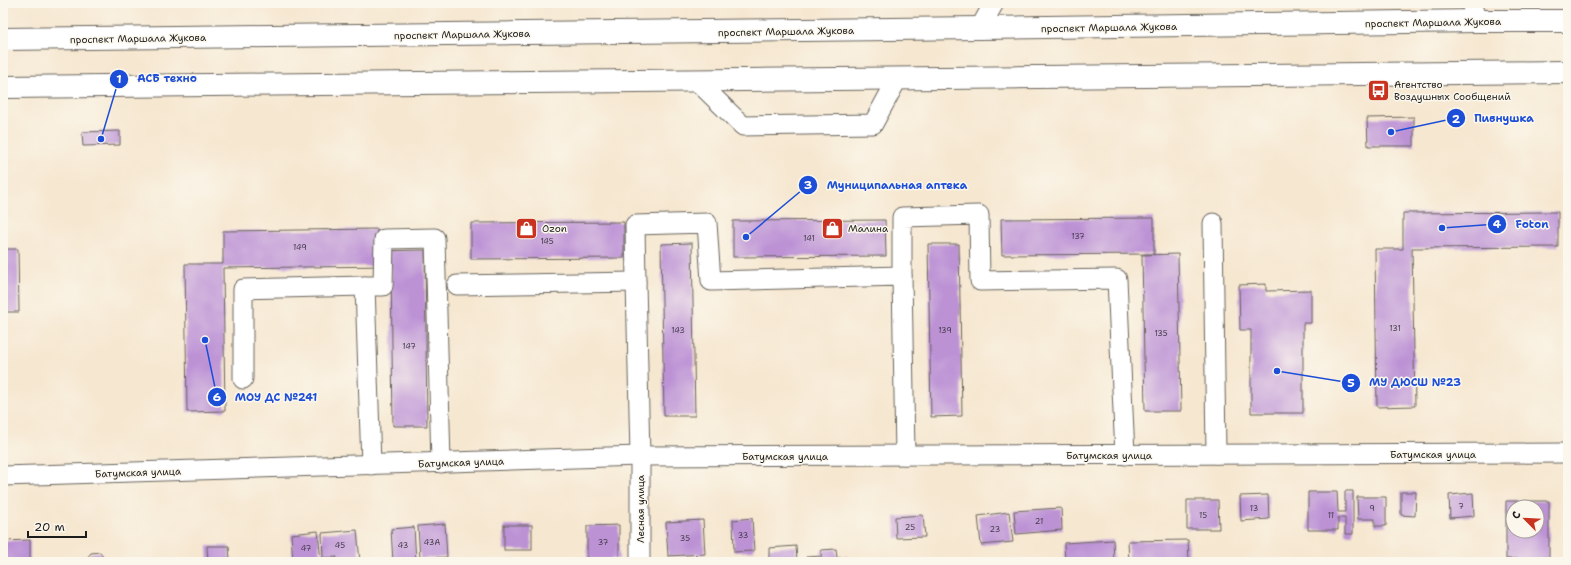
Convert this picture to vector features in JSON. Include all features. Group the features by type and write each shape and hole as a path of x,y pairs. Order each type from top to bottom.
{"highway":[{"name":"проспект Маршала Жукова","path":"3,39 980,28 1474,12 1568,21"},
{"path":"3,87 1568,72"}],"street":[{"path":"980,28 994,3"},
{"path":"696,80 743,126 873,124 898,78"},
{"path":"905,455 902,217 979,216 980,281 1117,279 1125,455"},
{"name":"Лесная улица","path":"640,562 640,456 635,225 707,223 710,281 902,276"},
{"path":"1213,223 1216,454"},
{"path":"243,379 243,289 383,286 384,239 435,238 441,462"},
{"path":"457,285 636,282"},
{"path":"365,286 371,465"},
{"name":"Батумская улица","path":"3,476 640,456 1568,454"}],"building":[{"path":"1414,117 1414,146 1368,146 1367,118"},
{"path":"120,131 120,145 83,146 82,132"},
{"path":"1558,212 1558,247 1412,248 1415,406 1377,407 1375,249 1403,249 1403,213"},
{"path":"1154,218 1154,254 1002,255 1001,219"},
{"path":"885,220 886,256 733,257 733,221"},
{"path":"624,222 624,258 471,259 471,223"},
{"path":"377,229 377,251 425,250 427,426 393,426 391,266 223,268 225,411 187,412 185,264 223,264 223,231"},
{"path":"692,243 695,416 664,416 661,244"},
{"path":"928,244 959,244 962,416 931,417"},
{"path":"3,249 18,249 19,312 3,312"},
{"path":"1178,254 1181,411 1145,411 1142,255"},
{"path":"1266,284 1266,291 1311,290 1311,323 1303,323 1303,413 1251,413 1251,330 1240,330 1239,285"},
{"path":"1345,491 1353,491 1353,534 1345,534 1345,518 1338,518 1338,530 1308,530 1308,492 1337,492 1338,512 1345,512"},
{"path":"1401,492 1416,492 1415,516 1401,515"},
{"path":"1473,493 1474,516 1450,518 1449,495"},
{"path":"1268,495 1269,519 1241,521 1240,496"},
{"path":"1357,497 1386,497 1386,526 1375,526 1375,519 1358,519"},
{"path":"1187,500 1218,500 1219,529 1187,529"},
{"path":"1545,501 1549,501 1549,559 1506,559 1506,539 1545,539"},
{"path":"1061,508 1062,530 1016,534 1014,511"},
{"path":"1009,512 1013,542 981,545 978,516"},
{"path":"923,515 925,537 896,538 895,517"},
{"path":"752,518 754,551 734,552 733,520"},
{"path":"703,520 705,554 668,556 666,522"},
{"path":"445,524 447,557 420,559 418,526"},
{"path":"504,525 532,525 532,550 504,550"},
{"path":"619,525 619,559 587,559 587,526"},
{"path":"414,527 416,562 393,562 391,529"},
{"path":"357,530 360,562 337,562 337,557 323,558 322,533"},
{"path":"318,531 321,562 293,562 291,534"},
{"path":"30,540 30,562 3,562 3,541"},
{"path":"1113,540 1114,562 1065,562 1064,543"},
{"path":"1188,540 1189,562 1129,562 1128,541"},
{"path":"207,546 229,546 230,562 208,562"},
{"path":"796,546 797,562 769,562 769,548"},
{"path":"836,549 837,558 847,557 847,562 806,562 806,557 822,556 821,550"},
{"path":"100,552 102,554 102,559 119,559 119,562 87,562 87,558 91,553"},
{"path":"892,559 893,562 870,561"}],"place":[{"name":"Агентство Воздушных Сообщений","path":"1379,90"},
{"name":"Пивнушка","path":"1391,132"},
{"name":"АСБ техно","path":"101,139"},
{"name":"Ozon","path":"527,228"},
{"name":"Малина","path":"832,228"},
{"name":"Foton","path":"1442,228"},
{"name":"Муниципальная аптека","path":"746,237"},
{"name":"МОУ ДС №241","path":"205,340"},
{"name":"МУ ДЮСШ №23","path":"1277,371"}]}
